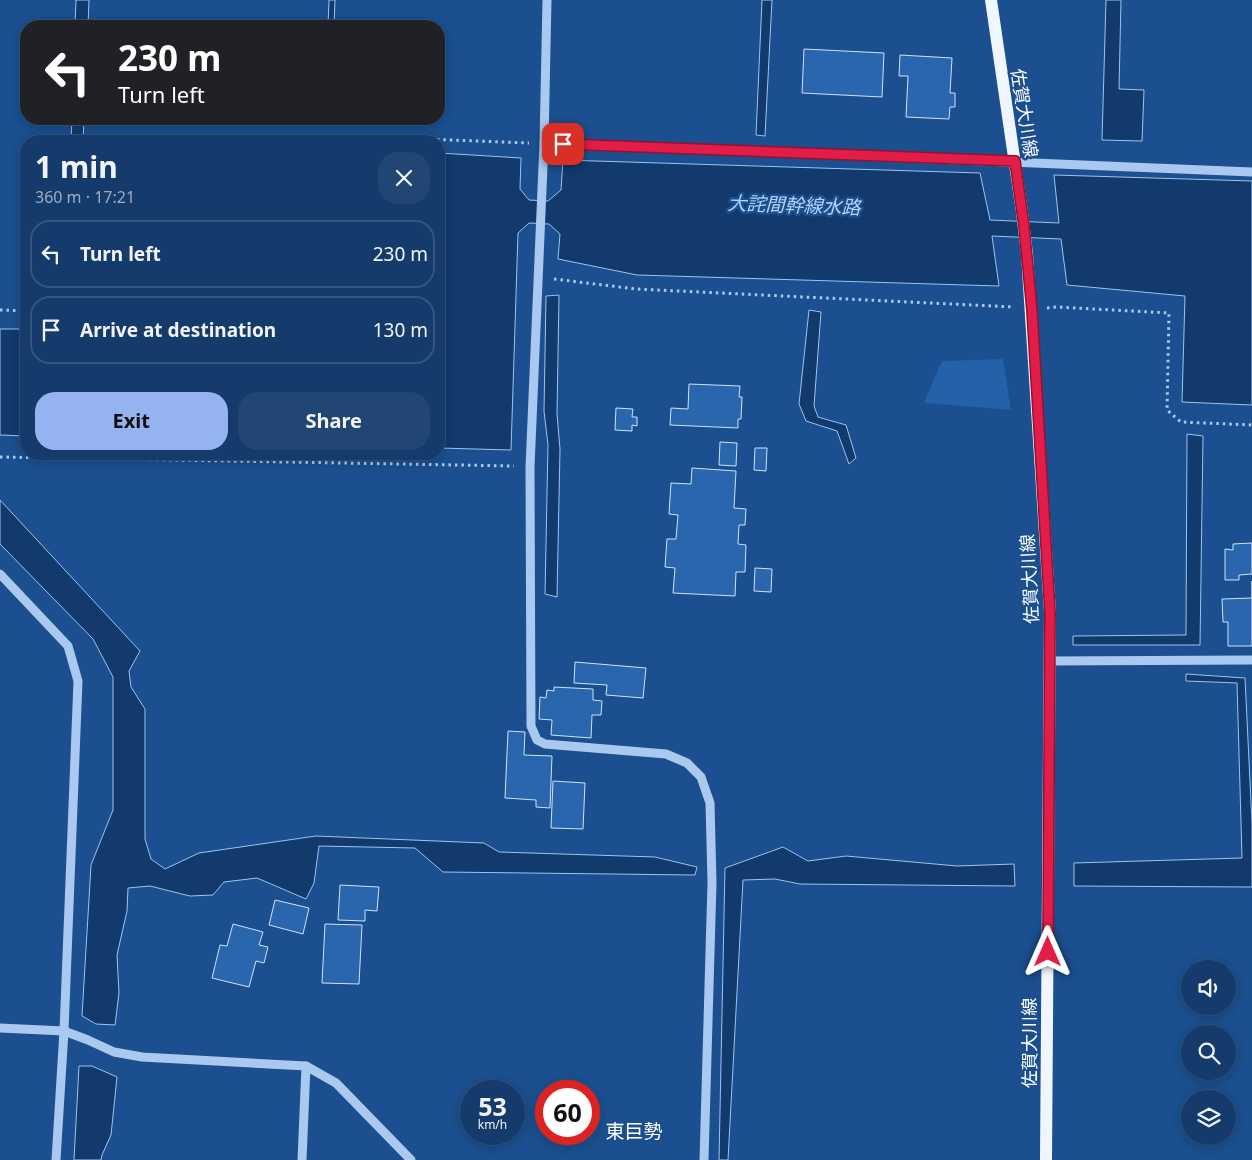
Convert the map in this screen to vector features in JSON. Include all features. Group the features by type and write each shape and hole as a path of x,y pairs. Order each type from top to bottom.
{"main road":[{"name":"佐賀大川線","path":"991,0 1027,254 1050,612 1046,1160"}],"street":[{"path":"547,0 544,143 530,466 531,726 537,740 545,744 666,754 687,763 701,777 710,803 712,883 704,1160"},
{"path":"544,143 1252,172"},
{"path":"0,574 68,646 78,681 64,1032 56,1160"},
{"path":"1049,661 1252,660"},
{"path":"0,1028 64,1032 114,1052 142,1057 306,1066 336,1083 410,1160"},
{"path":"302,1160 306,1066"}],"path":[{"path":"445,140 544,143"},
{"path":"538,277 636,289 1013,307 1032,310 1058,307 1169,313 1167,410 1181,422 1252,425"},
{"path":"0,310 20,311"},
{"path":"0,457 20,457"},
{"path":"177,460 530,466"}],"shaded area":[{"path":"1003,359 1011,410 924,403 942,361"}],"water":[{"path":"76,0 89,0 88,20 75,20"},
{"path":"329,0 335,0 334,20 328,20"},
{"path":"762,0 772,0 765,136 756,135"},
{"path":"1106,0 1121,0 1119,89 1144,90 1142,141 1102,140"},
{"path":"72,125 84,125 83,135 71,135"},
{"name":"大詫間幹線水路","path":"445,153 521,158 520,189 529,200 548,201 561,190 563,160 980,173 990,220 1059,223 1054,175 1252,181 1252,405 1182,402 1185,296 1067,285 1061,239 992,236 999,286 637,275 558,259 560,234 549,224 529,223 518,233 511,450 445,448"},
{"path":"559,295 557,414 560,449 557,597 545,594 548,445 544,411 546,296"},
{"path":"809,310 821,312 814,406 818,417 846,425 856,458 849,464 837,431 806,421 799,404"},
{"path":"0,329 20,329 20,436 0,435"},
{"path":"1187,434 1203,436 1200,645 1073,645 1073,636 1186,635"},
{"path":"0,500 140,651 129,671 131,687 145,709 145,839 151,859 165,869 199,853 316,836 484,843 499,852 655,857 697,867 695,875 443,872 415,848 319,846 314,883 306,899 257,878 224,882 213,895 190,896 150,886 128,888 127,911 117,955 119,993 115,1025 96,1024 82,1016 91,865 113,810 113,677 93,639 0,544"},
{"path":"1186,674 1245,678 1252,823 1252,887 1074,886 1074,863 1242,858 1237,683 1186,681"},
{"path":"783,847 808,861 846,856 957,866 1014,864 1015,886 800,884 775,879 743,880 728,1160 719,1160 725,868"},
{"path":"79,1066 92,1066 117,1077 111,1135 101,1160 74,1160"}],"building":[{"path":"804,49 884,53 882,97 802,93"},
{"path":"900,55 952,58 950,93 955,93 955,107 950,107 949,119 906,117 908,76 899,76"},
{"path":"689,384 740,386 739,397 742,397 741,419 738,419 738,428 670,425 671,408 688,409"},
{"path":"616,408 633,409 632,417 637,417 637,426 632,425 632,431 615,430"},
{"path":"720,442 737,443 736,466 719,465"},
{"path":"755,448 767,448 766,471 754,470"},
{"path":"692,468 736,471 734,508 746,509 745,525 739,525 738,544 746,545 745,572 736,572 735,596 673,593 675,568 665,567 667,539 676,539 678,515 669,514 671,483 691,484"},
{"path":"1252,543 1252,574 1239,575 1239,580 1225,580 1225,549 1233,550 1233,544"},
{"path":"755,568 772,569 771,592 754,591"},
{"path":"1252,598 1252,646 1228,646 1228,622 1223,622 1222,599"},
{"path":"575,662 646,668 643,698 606,695 607,685 574,683"},
{"path":"554,687 593,689 593,700 602,701 601,715 592,715 591,738 551,735 552,720 539,719 540,697 546,698 547,690 554,691"},
{"path":"508,731 525,732 524,755 552,756 550,808 536,807 536,800 505,798"},
{"path":"553,781 585,783 583,829 551,828"},
{"path":"340,885 379,887 377,911 365,910 365,921 338,920"},
{"path":"275,900 309,908 303,934 269,925"},
{"path":"233,924 263,932 259,945 268,947 264,963 256,961 249,987 212,978 220,945 227,946"},
{"path":"325,924 362,925 359,984 322,983"}],"district":[{"name":"東巨勢","path":"634,1131"}],"route":[{"path":"563,144 1015,161 1024,226 1032,310 1050,612 1048,952"}]}
